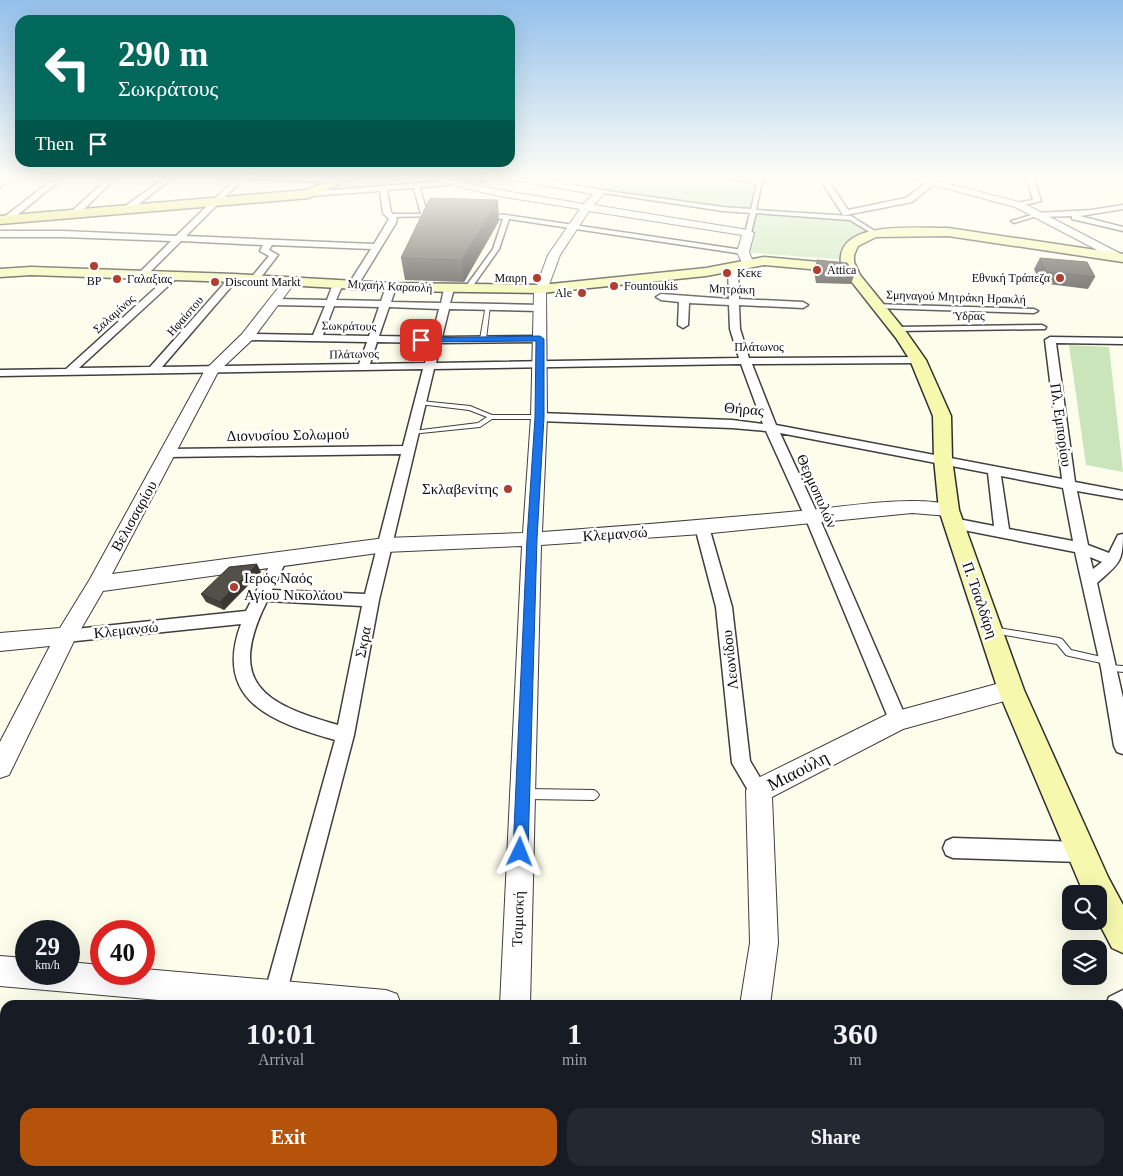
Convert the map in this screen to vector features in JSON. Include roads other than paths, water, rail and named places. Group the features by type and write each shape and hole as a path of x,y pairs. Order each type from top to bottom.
{"main road":[{"path":"848,268 847,260 850,246 856,239 875,233 948,232 1122,259"},
{"name":"Μιχαήλ Καραολή","path":"0,267 391,287 468,289 540,298 734,268 746,258 848,268"},
{"name":"Π. Τσαλδάρη","path":"848,268 918,360 942,416 943,459 951,516 1010,690 1097,888 1123,937"},
{"name":"Μιχαήλ Καραολή","path":"0,273 31,270"}],"street":[{"path":"64,234 67,231"},
{"path":"143,274 187,231"},
{"path":"353,285 387,231"},
{"path":"468,289 496,249 502,231"},
{"name":"Τσιμισκή","path":"515,1000 532,539 539,417 540,298 554,255 570,231"},
{"path":"594,231 746,258 748,233 734,231"},
{"path":"1071,231 1122,259"},
{"path":"0,234 64,234 378,247"},
{"path":"255,279 274,255 264,251 270,242"},
{"name":"Θερμοπυλών","path":"734,268 735,329 745,361 771,428 812,517 898,720"},
{"name":"Σαλαμίνος","path":"70,371 175,275"},
{"name":"Ηφαίστου","path":"154,370 234,278"},
{"name":"Βελισσαρίου","path":"0,768 66,636 97,584 212,370 248,336 290,281"},
{"path":"317,338 338,284"},
{"path":"363,367 391,287"},
{"name":"Σκρα","path":"275,995 345,735 371,600 449,289"},
{"name":"Μητράκη","path":"661,297 684,300 803,305"},
{"path":"275,302 488,306 540,298"},
{"path":"683,325 684,300"},
{"name":"Σμηναγού Μητράκη Ηρακλή","path":"876,306 1034,311"},
{"name":"Ύδρας","path":"896,329 1042,327"},
{"name":"Σωκράτους","path":"248,336 436,340 540,339"},
{"name":"Πλ. Εμπορίου","path":"1123,340 1050,340 1069,485 1080,548 1113,666 1123,746"},
{"name":"Πλάτωνος","path":"0,372 918,360"},
{"name":"Θήρας","path":"539,417 732,424 771,428 943,459 1123,495"},
{"name":"Διονυσίου Σολωμού","path":"168,453 408,450"},
{"path":"994,470 1002,532"},
{"name":"Κλεμανσώ","path":"97,584 385,546 532,539 702,527 912,507 951,516"},
{"path":"951,516 1002,532 1080,548 1113,560"},
{"name":"Λεωνίδου","path":"702,527 724,608 742,763 759,791"},
{"path":"1089,581 1113,560 1123,539"},
{"path":"280,559 251,617 242,645 244,671 248,685 267,706 293,720 345,735"},
{"path":"262,595 371,600"},
{"name":"Κλεμανσώ","path":"0,642 251,617"},
{"name":"Μιαούλη","path":"756,1000 764,943 759,791 898,720 1010,690"},
{"path":"953,848 1081,852"},
{"path":"0,971 15,972"},
{"path":"80,978 330,1000"}],"lane":[{"path":"483,339 488,306"},
{"path":"421,402 470,408 491,417 539,417"},
{"path":"413,433 480,425 491,417"},
{"path":"990,630 1058,641 1069,653 1113,666"},
{"path":"522,794 594,795"}],"place":[{"name":"BP","path":"94,266"},
{"name":"Attica","path":"817,270"},
{"name":"Κεκε","path":"727,273"},
{"name":"Μαιρη","path":"537,278"},
{"name":"Εθνική Τράπεζα","path":"1060,278"},
{"name":"Γαλαξιας","path":"117,279"},
{"name":"Discount Markt","path":"215,282"},
{"name":"Fountoukis","path":"614,286"},
{"name":"Ale","path":"582,293"},
{"name":"Σκλαβενίτης","path":"508,489"},
{"name":"Ιερός Ναός Αγίου Νικολάου","path":"234,587"}]}
